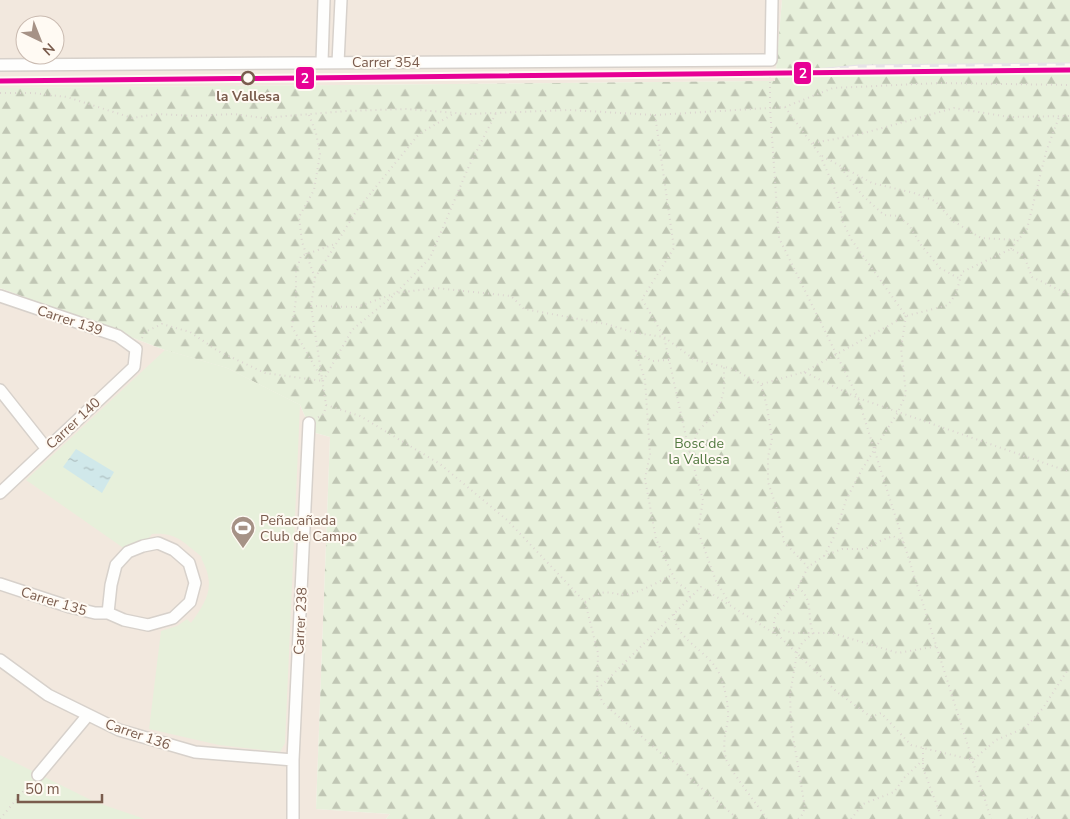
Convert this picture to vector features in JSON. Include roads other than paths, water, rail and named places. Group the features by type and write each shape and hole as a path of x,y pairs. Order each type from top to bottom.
{"street":[{"path":"322,62 324,0"},
{"path":"338,63 341,0"},
{"name":"Carrer 354","path":"0,65 771,60 772,0"},
{"name":"Carrer 139","path":"1,298 118,336 136,350"},
{"name":"Carrer 140","path":"0,493 134,367 136,350"},
{"path":"0,390 46,448"},
{"name":"Carrer 238","path":"293,819 293,760 309,423"},
{"name":"Carrer 135","path":"0,584 70,607 95,613 108,613 124,620 148,625 172,618 190,602 194,583 189,563 174,550 158,543 128,552 116,565 111,585 108,613"},
{"name":"Carrer 136","path":"0,660 48,695 119,730 195,752 293,760"},
{"path":"38,775 88,715"}],"water":[{"path":"76,449 114,472 102,493 63,467"}],"railway":[{"path":"795,73 859,67 1070,65"}],"place":[{"name":"la Vallesa","path":"248,78"},
{"name":"Peñacañada Club de Campo","path":"243,549"}],"park label":[{"name":"Bosc de la Vallesa","path":"699,452"}]}
